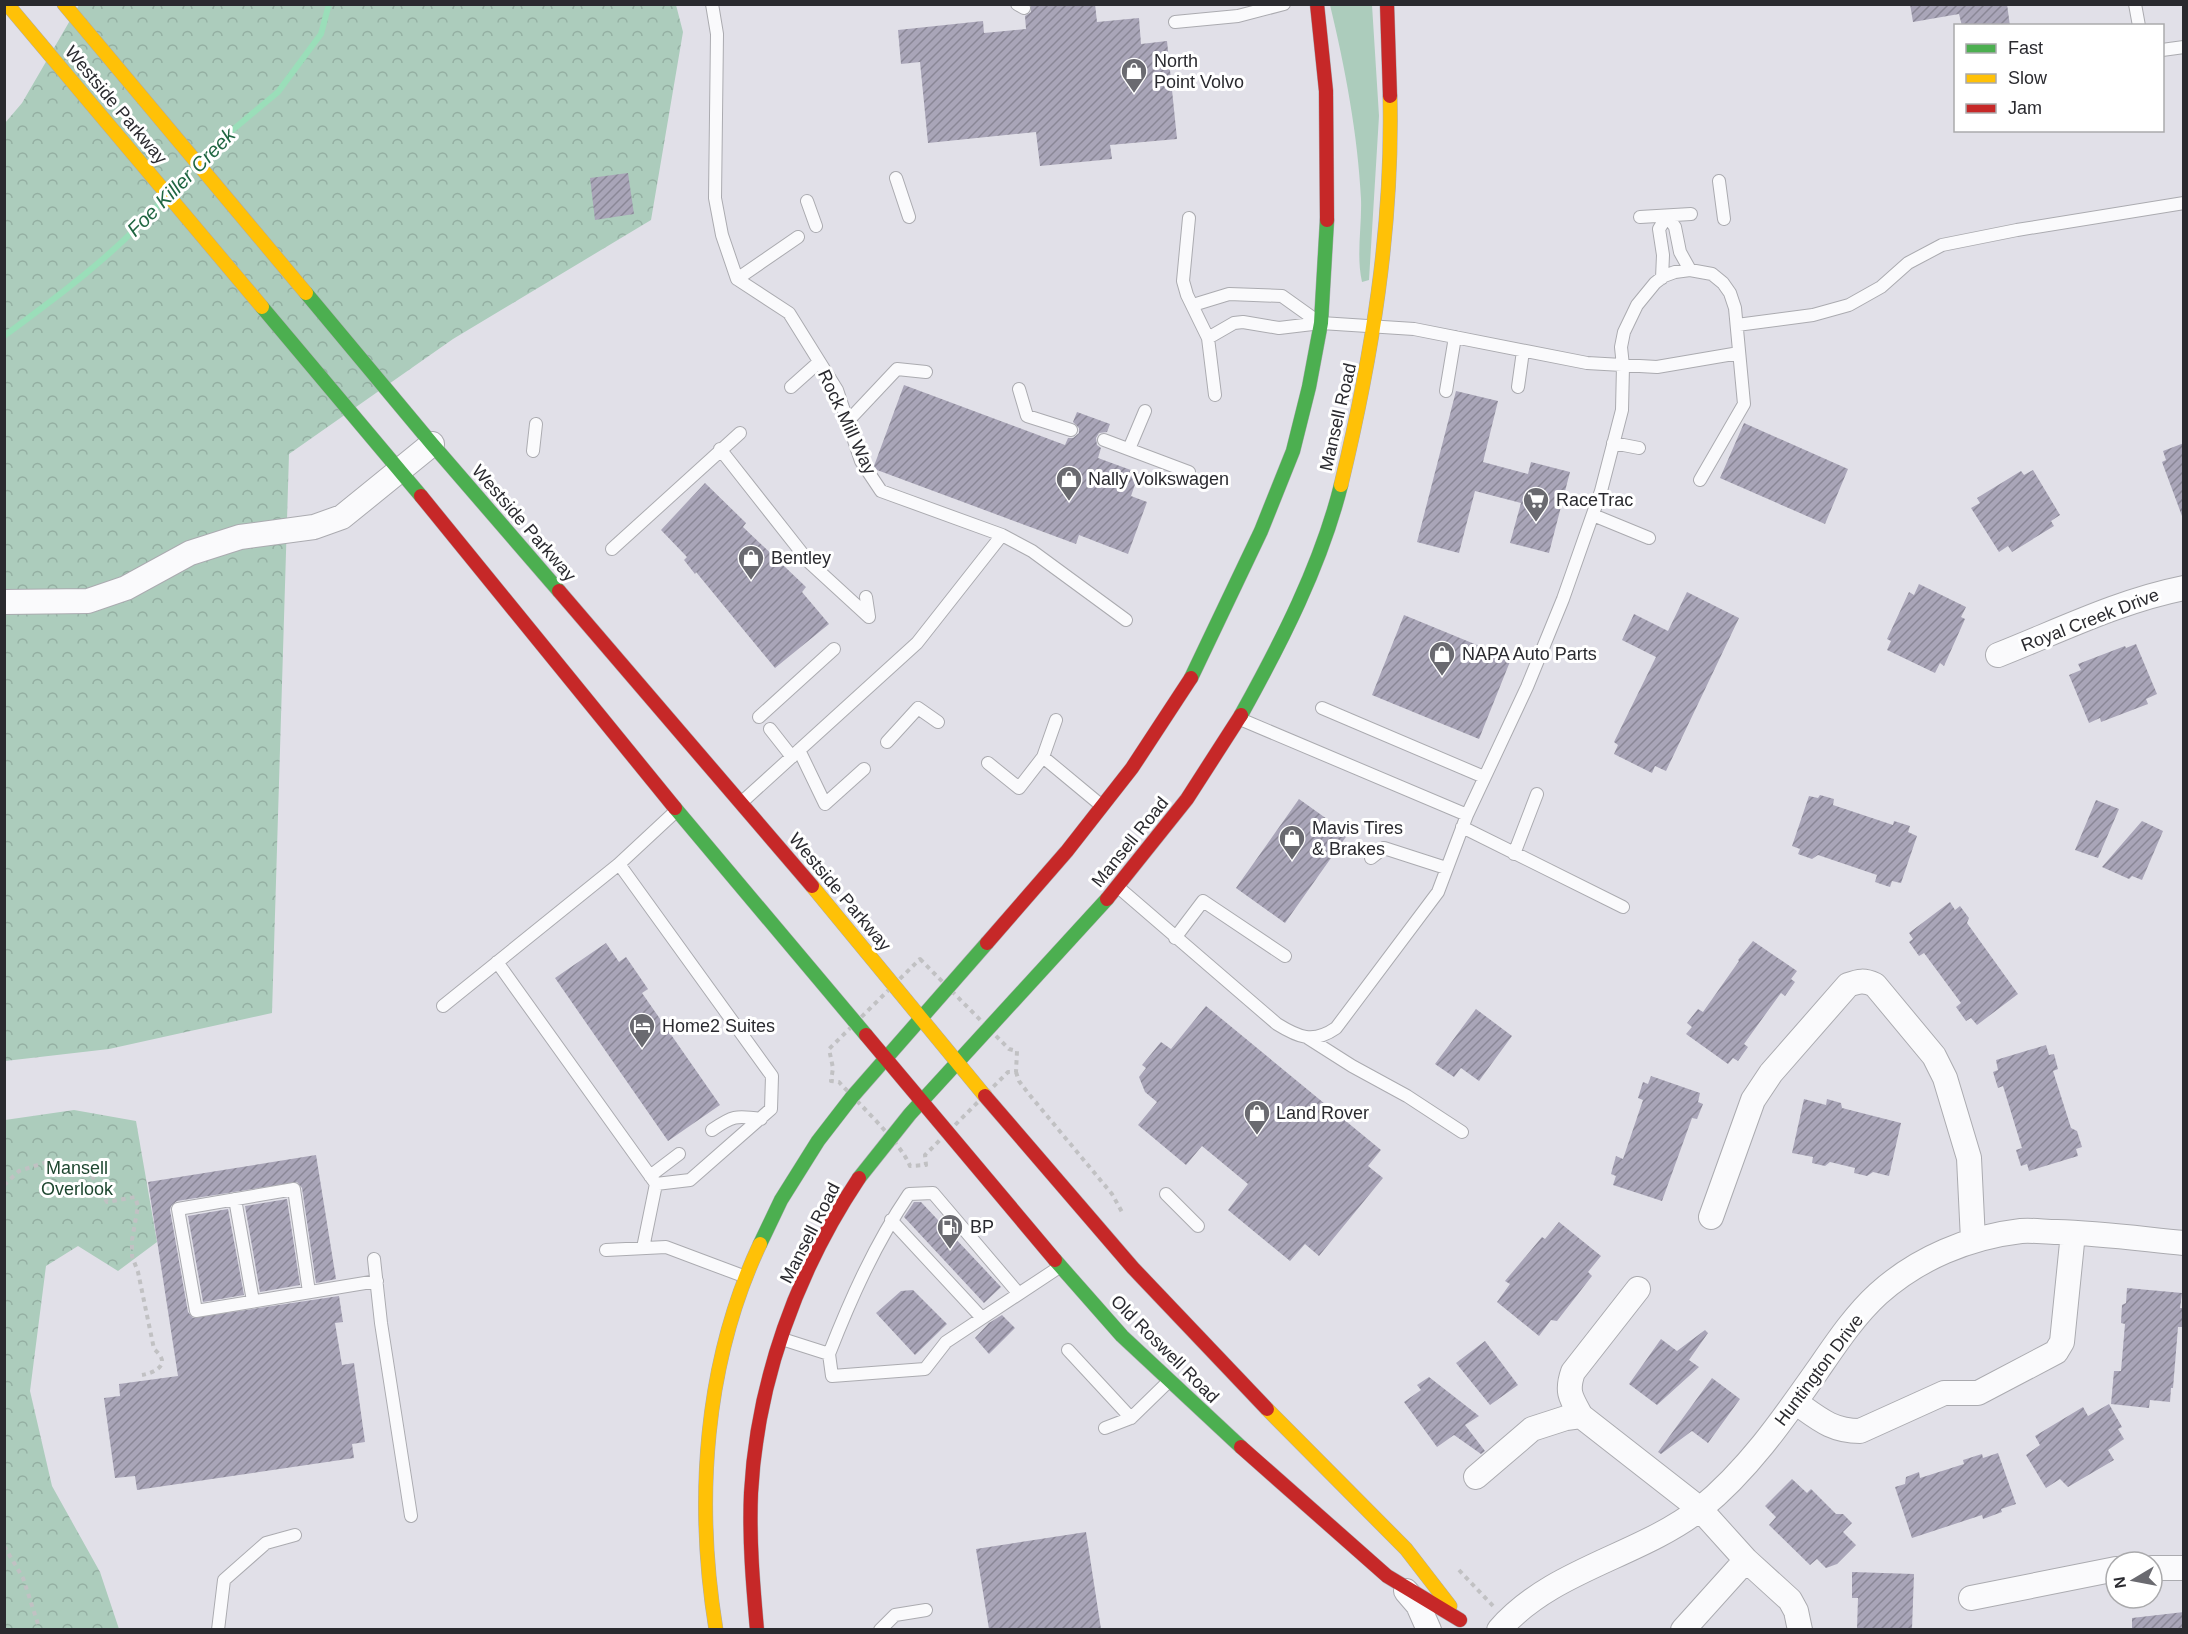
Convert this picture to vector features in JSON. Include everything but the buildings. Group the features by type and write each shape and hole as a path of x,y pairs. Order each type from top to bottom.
{"main road":[{"name":"Westside Parkway","path":"8,4 399,471 676,811 887,1060"},
{"name":"Westside Parkway","path":"64,4 432,444 742,802 957,1063"},
{"name":"Mansell Road","path":"716,1629 712,1605 706,1517 708,1444 718,1374 733,1313 781,1200 818,1141 852,1097 887,1060 1067,851 1132,768 1196,670 1261,531 1293,451 1309,387 1321,323 1328,179 1326,91 1317,4"},
{"name":"Mansell Road","path":"757,1629 750,1562 751,1490 762,1411 780,1339 808,1267 843,1202 882,1147 1078,933 1191,795 1238,719 1273,656 1333,514 1368,372 1387,233 1391,150 1391,75 1387,4"},
{"name":"Old Roswell Road","path":"887,1060 1060,1267 1122,1336 1328,1525 1387,1575 1465,1625"},
{"name":"Old Roswell Road","path":"957,1063 1133,1268 1300,1443 1406,1549 1465,1625"}],"street":[{"path":"4,602 88,601 126,588 190,553 240,537 314,527 342,517 432,444"},
{"name":"Royal Creek Drive","path":"1998,656 2123,605 2158,593 2184,588"},
{"path":"1711,1217 1753,1100 1771,1073 1848,985 1866,981 1875,985 1934,1056 1945,1078 1969,1158 1973,1240"},
{"name":"Huntington Drive","path":"1499,1629 1523,1606 1562,1582 1662,1534 1700,1509 1750,1462 1844,1333 1878,1294 1922,1261 1973,1240 2023,1231 2184,1243"},
{"path":"1795,1402 1829,1426 1845,1431 1860,1431 1944,1393 1978,1393 2056,1352 2062,1342 2073,1233"},
{"path":"1638,1289 1573,1372 1569,1384 1570,1397 1581,1416 1700,1509 1746,1560 1790,1600 1796,1611 1800,1629"},
{"path":"1476,1477 1532,1430 1566,1418 1581,1416"},
{"path":"1683,1629 1746,1560"},
{"path":"2164,1568 2184,1568"},
{"path":"1971,1598 2104,1571"},
{"path":"1401,1584 1418,1605 1429,1629"}],"lane":[{"path":"712,4 717,34 715,198 722,235 737,279 798,237"},
{"path":"1174,22 1238,16 1284,4"},
{"path":"2135,4 2139,24"},
{"path":"2164,50 2184,47"},
{"path":"897,177 909,217"},
{"path":"1719,181 1724,219"},
{"path":"807,201 816,226"},
{"path":"1737,325 1813,315 1849,305 1881,286 1923,253 1942,244 2184,203"},
{"path":"1640,217 1691,214"},
{"path":"1667,216 1675,227 1680,252 1690,270"},
{"path":"1662,278 1663,255 1659,229 1667,216"},
{"path":"1189,219 1183,281 1187,295 1208,338 1215,395"},
{"path":"1307,1038 1317,1038 1336,1028 1438,892 1467,815 1527,687 1563,599 1593,515 1622,410 1621,348 1629,321 1648,291 1662,278 1675,272 1690,270 1712,274 1730,293 1735,308 1744,404 1700,480"},
{"name":"Rock Mill Way","path":"737,279 789,313 837,390 861,461 881,491 1002,535 1032,551 1126,620"},
{"path":"1193,305 1229,294 1282,296 1321,323"},
{"path":"1208,338 1234,323 1279,328 1321,323 1414,329 1587,363 1623,366 1657,367 1739,353"},
{"path":"1446,391 1455,337"},
{"path":"1518,387 1523,351"},
{"path":"791,387 819,362"},
{"path":"848,421 897,369 926,372"},
{"path":"1019,389 1027,417 1071,430"},
{"path":"1129,449 1145,411"},
{"path":"533,451 536,424"},
{"path":"612,549 740,433"},
{"path":"1104,440 1189,472"},
{"path":"1613,443 1639,448"},
{"path":"720,449 809,562 868,617 866,597"},
{"path":"1593,515 1649,538"},
{"path":"742,802 917,643 1002,535"},
{"path":"759,717 834,649"},
{"path":"887,742 918,708 938,722"},
{"path":"1322,708 1484,777"},
{"path":"1238,719 1467,815"},
{"path":"988,763 1019,788 1043,757 1056,720"},
{"path":"770,729 796,753 825,804 864,769"},
{"path":"1043,757 1103,806"},
{"path":"1514,854 1537,794"},
{"path":"443,1006 619,864 676,811"},
{"path":"1462,827 1623,907"},
{"path":"1371,858 1384,848 1446,868"},
{"path":"619,864 772,1076 771,1109 760,1119 690,1180 653,1180"},
{"path":"1117,887 1268,1018 1407,1095 1462,1132"},
{"path":"1175,938 1203,901 1285,956"},
{"path":"497,962 653,1180"},
{"path":"712,1130 737,1115 760,1119"},
{"path":"643,1248 653,1180 679,1154"},
{"path":"309,1292 294,1190 178,1209 196,1311 377,1281"},
{"path":"1019,1294 933,1193 909,1194 891,1220 854,1291 829,1354 832,1377 925,1369 946,1342 982,1318 1019,1294 1060,1267"},
{"path":"1166,1194 1198,1226"},
{"path":"235,1199 253,1301"},
{"path":"891,1220 982,1318"},
{"path":"606,1250 666,1247 747,1277"},
{"path":"374,1259 381,1323 411,1516"},
{"path":"780,1339 829,1354"},
{"path":"1068,1350 1131,1418"},
{"path":"1105,1428 1131,1418 1169,1381"},
{"path":"218,1629 224,1580 266,1543 295,1535"},
{"path":"880,1629 896,1615 926,1610"}],"path":[{"path":"4,1185 19,1171 47,1162 88,1170 107,1202 135,1197 138,1206 132,1240 132,1256 138,1272 154,1349 163,1360 160,1367 151,1374 142,1375"},
{"path":"4,1546 23,1578 40,1629"}],"green space":[{"path":"79,5 676,5 683,32 651,220 453,339 289,454 272,1013 109,1049 5,1061 5,123 22,103"},
{"path":"1330,5 1372,5 1379,116 1369,280 1362,282 1359,251 1361,199 1357,151 1346,77"},
{"name":"Mansell Overlook","path":"74,1110 136,1121 157,1242 118,1271 78,1246 46,1266 30,1391 52,1486 100,1572 119,1629 5,1629 5,1120"}],"waterway":[{"name":"Foe Killer Creek","path":"204,154 278,92 321,34 329,4"},
{"name":"Foe Killer Creek","path":"174,188 189,170"},
{"name":"Foe Killer Creek","path":"4,336 106,256 161,202"}],"traffic: fast":[{"path":"1191,678 1261,531 1293,451 1309,387 1321,323 1327,220"},
{"path":"306,293 559,591"},
{"path":"262,307 421,496"},
{"path":"1241,715 1271,660 1311,574 1323,545 1341,485"},
{"path":"675,808 866,1035"},
{"path":"859,1178 910,1114 1107,899"},
{"path":"760,1244 781,1200 818,1141 852,1097 987,943"},
{"path":"1055,1260 1122,1336 1241,1447"}],"traffic: slow":[{"path":"7,4 262,307"},
{"path":"64,4 306,293"},
{"path":"1341,485 1362,389 1378,292 1388,194 1390,96"},
{"path":"812,886 985,1096"},
{"path":"716,1630 706,1532 709,1433 716,1384 727,1336 741,1289 760,1244"},
{"path":"1267,1409 1406,1549 1450,1606"}],"traffic: jam":[{"path":"1317,4 1326,91 1327,220"},
{"path":"1387,4 1390,96"},
{"path":"421,496 675,808"},
{"path":"559,591 812,886"},
{"path":"987,943 1067,851 1132,768 1191,678"},
{"path":"1107,899 1187,799 1241,715"},
{"path":"866,1035 1055,1260"},
{"path":"985,1096 1133,1268 1267,1409"},
{"path":"757,1630 752,1562 751,1493 755,1451 771,1369 799,1289 817,1251 859,1178"},
{"path":"1241,1447 1387,1576 1460,1620"}],"place":[{"name":"North Point Volvo","path":"1134,94"},
{"name":"Nally Volkswagen","path":"1069,502"},
{"name":"RaceTrac","path":"1536,523"},
{"name":"Bentley","path":"751,581"},
{"name":"NAPA Auto Parts","path":"1442,677"},
{"name":"Mavis Tires & Brakes","path":"1292,861"},
{"name":"Home2 Suites","path":"642,1049"},
{"name":"Land Rover","path":"1257,1136"},
{"name":"BP","path":"950,1250"}]}
